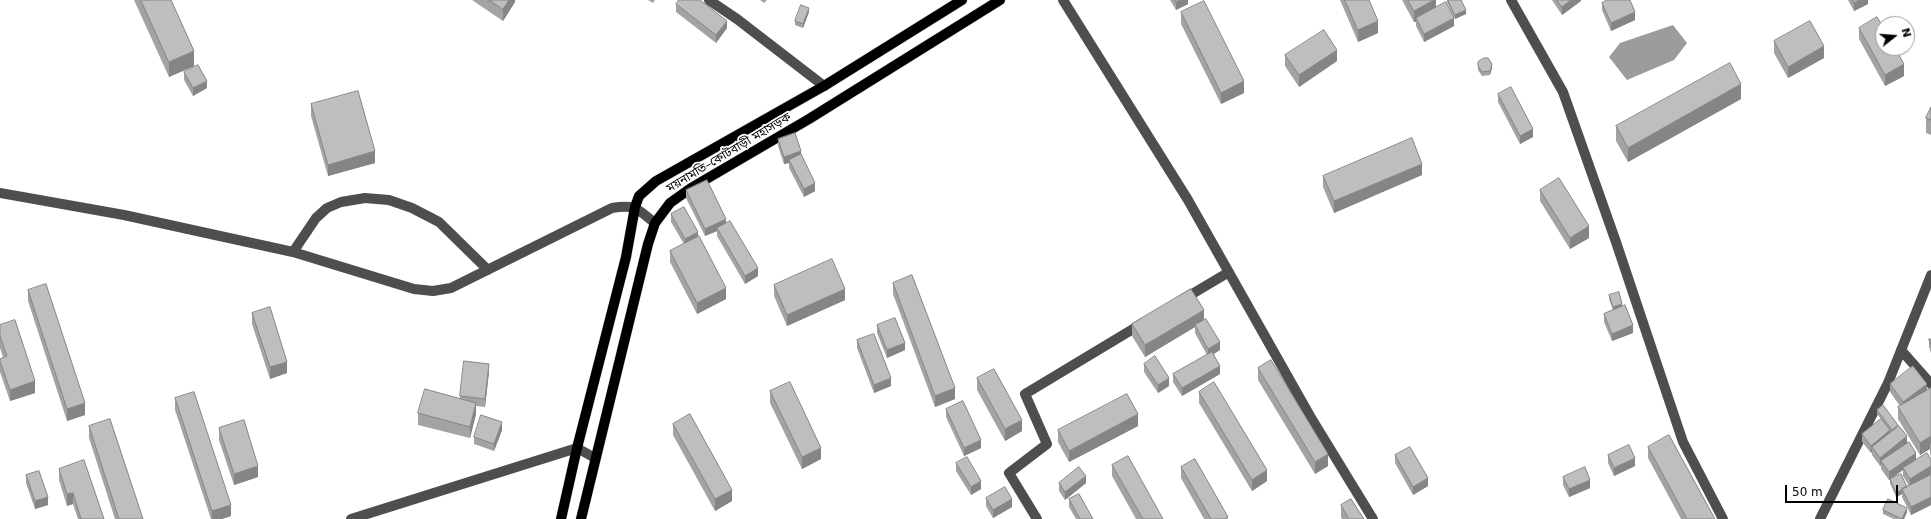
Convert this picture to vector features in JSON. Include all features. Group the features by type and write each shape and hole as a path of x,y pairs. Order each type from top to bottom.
{"main road":[{"name":"ময়নামতি–কোটবাড়ী মহাসড়ক","path":"561,519 577,448 626,257 635,207 639,196 656,181 824,86 962,0"},
{"name":"ময়নামতি–কোটবাড়ী মহাসড়ক","path":"581,519 648,244 655,223 670,202 691,188 810,119 1000,0"}],"street":[{"path":"709,0 824,86"},
{"path":"1062,0 1188,200 1310,416 1373,519"},
{"path":"1511,0 1563,92 1616,242 1683,442 1723,519"},
{"path":"0,193 124,215 292,252 414,289 433,291 451,288 612,208 625,206 635,207 655,223"},
{"path":"292,252 316,218 327,208 341,202 365,198 388,200 412,208 439,222 488,270"},
{"path":"1174,304 1229,272"},
{"path":"1820,519 1888,383 1931,275"},
{"path":"1037,519 1009,472 1047,444 1025,394 1154,316"},
{"path":"1901,350 1931,384"},
{"path":"351,519 577,448 595,458"}],"shaded area":[{"path":"1673,25 1687,43 1674,60 1627,80 1609,57 1620,43"}],"building":[{"path":"141,0 171,0 194,51 169,62"},
{"path":"489,0 509,0 503,9"},
{"path":"679,0 700,0 727,21 716,35 676,4"},
{"path":"1345,0 1369,0 1378,21 1358,30"},
{"path":"1408,0 1434,0 1414,11"},
{"path":"1448,0 1461,0 1466,10 1455,15"},
{"path":"1557,0 1571,0 1562,7"},
{"path":"1607,0 1630,0 1635,12 1611,23 1602,3"},
{"path":"1853,0 1860,0 1854,3"},
{"path":"1204,1 1244,81 1221,93 1181,12"},
{"path":"1446,2 1454,18 1424,34 1416,18"},
{"path":"801,5 809,8 803,24 795,21"},
{"path":"1875,18 1875,56 1900,56 1904,64 1885,75 1859,28"},
{"path":"1810,21 1824,46 1788,67 1774,41"},
{"path":"1324,30 1337,50 1299,75 1285,55"},
{"path":"1484,58 1488,58 1492,64 1490,71 1482,72 1478,66 1478,62"},
{"path":"1730,63 1741,84 1628,148 1616,126"},
{"path":"198,65 207,81 193,88 184,72"},
{"path":"1511,87 1533,129 1520,136 1498,94"},
{"path":"358,91 375,151 328,165 311,104"},
{"path":"1931,107 1931,120 1926,118"},
{"path":"795,133 801,151 784,157 778,139"},
{"path":"1412,138 1422,164 1334,201 1323,176"},
{"path":"801,154 815,183 804,189 789,160"},
{"path":"1559,178 1589,226 1570,238 1540,190"},
{"path":"707,180 726,219 705,229 686,190"},
{"path":"684,207 698,232 685,239 671,214"},
{"path":"730,221 758,268 745,276 717,228"},
{"path":"699,236 726,288 697,303 670,251"},
{"path":"832,259 845,289 787,315 774,285"},
{"path":"912,275 955,388 935,396 893,283"},
{"path":"46,284 85,403 67,409 28,290"},
{"path":"1191,289 1204,310 1145,345 1132,324"},
{"path":"1619,292 1622,304 1613,307 1609,295"},
{"path":"1625,305 1633,325 1612,334 1604,314"},
{"path":"270,307 287,362 270,367 252,313"},
{"path":"895,318 905,343 887,350 877,325"},
{"path":"1206,319 1220,342 1208,349 1195,325"},
{"path":"15,320 35,381 10,390 0,361 0,359 7,356 0,336 0,325"},
{"path":"874,334 891,378 874,385 857,340"},
{"path":"1212,352 1220,366 1182,388 1173,374"},
{"path":"1155,356 1169,378 1158,385 1144,364"},
{"path":"1271,360 1328,454 1315,462 1258,368"},
{"path":"464,361 489,364 485,399 460,396"},
{"path":"1913,366 1927,384 1903,402 1890,384"},
{"path":"994,369 1022,420 1005,429 977,378"},
{"path":"790,382 821,448 802,457 770,391"},
{"path":"1214,382 1267,470 1252,480 1199,392"},
{"path":"1931,388 1931,436 1920,443 1898,407"},
{"path":"425,389 476,403 470,427 418,413"},
{"path":"194,392 231,505 212,511 175,398"},
{"path":"1127,394 1138,414 1069,451 1058,430"},
{"path":"963,401 981,440 964,448 946,409"},
{"path":"1883,405 1898,425 1892,430 1877,410"},
{"path":"690,414 732,490 715,499 673,424"},
{"path":"481,415 502,422 494,444 474,437"},
{"path":"110,419 143,519 119,519 89,426"},
{"path":"1881,419 1890,430 1871,446 1862,434"},
{"path":"244,420 258,466 234,474 219,428"},
{"path":"1899,426 1907,436 1880,458 1872,447"},
{"path":"1669,435 1715,519 1687,519 1648,447"},
{"path":"1909,442 1916,453 1889,472 1881,461"},
{"path":"1629,445 1635,458 1614,468 1608,455"},
{"path":"1410,447 1428,478 1413,487 1395,455"},
{"path":"1927,453 1931,459 1931,466 1910,479 1903,468"},
{"path":"1128,456 1163,519 1143,519 1112,465"},
{"path":"967,457 981,481 971,487 956,463"},
{"path":"1195,459 1228,517 1224,519 1211,519 1181,467"},
{"path":"84,460 104,519 81,519 73,493 67,494 59,469"},
{"path":"1079,467 1086,476 1065,492 1059,483"},
{"path":"1585,467 1590,480 1569,489 1563,477"},
{"path":"39,471 48,497 35,501 26,475"},
{"path":"1901,474 1907,487 1896,493 1890,479"},
{"path":"1931,475 1931,497 1911,507 1902,489"},
{"path":"1005,487 1012,499 993,510 986,498"},
{"path":"1079,494 1093,519 1080,519 1069,499"},
{"path":"1351,499 1364,519 1349,519 1341,505"},
{"path":"1888,499 1907,508 1902,519 1883,510"}]}
